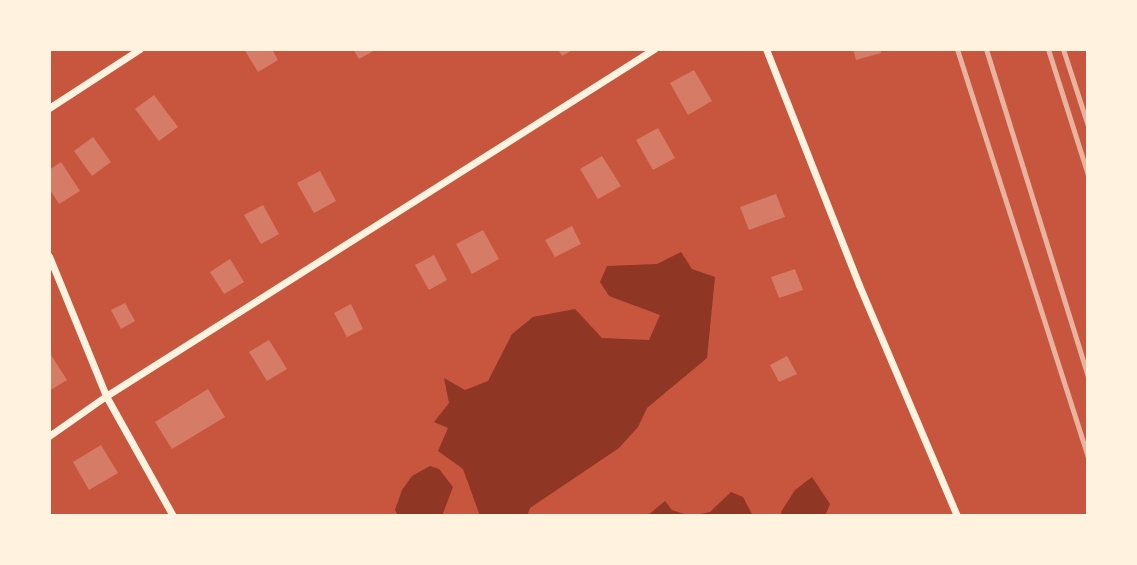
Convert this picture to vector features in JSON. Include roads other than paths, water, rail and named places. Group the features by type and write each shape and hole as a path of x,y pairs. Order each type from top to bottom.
{"street":[{"path":"49,108 140,49"},
{"path":"49,436 106,396 654,49"},
{"path":"766,49 859,285 957,516"},
{"path":"49,256 106,396 173,516"}],"railway":[{"path":"957,49 1088,458"},
{"path":"986,49 1088,377"},
{"path":"1048,49 1088,175"},
{"path":"1063,49 1088,126"}]}
